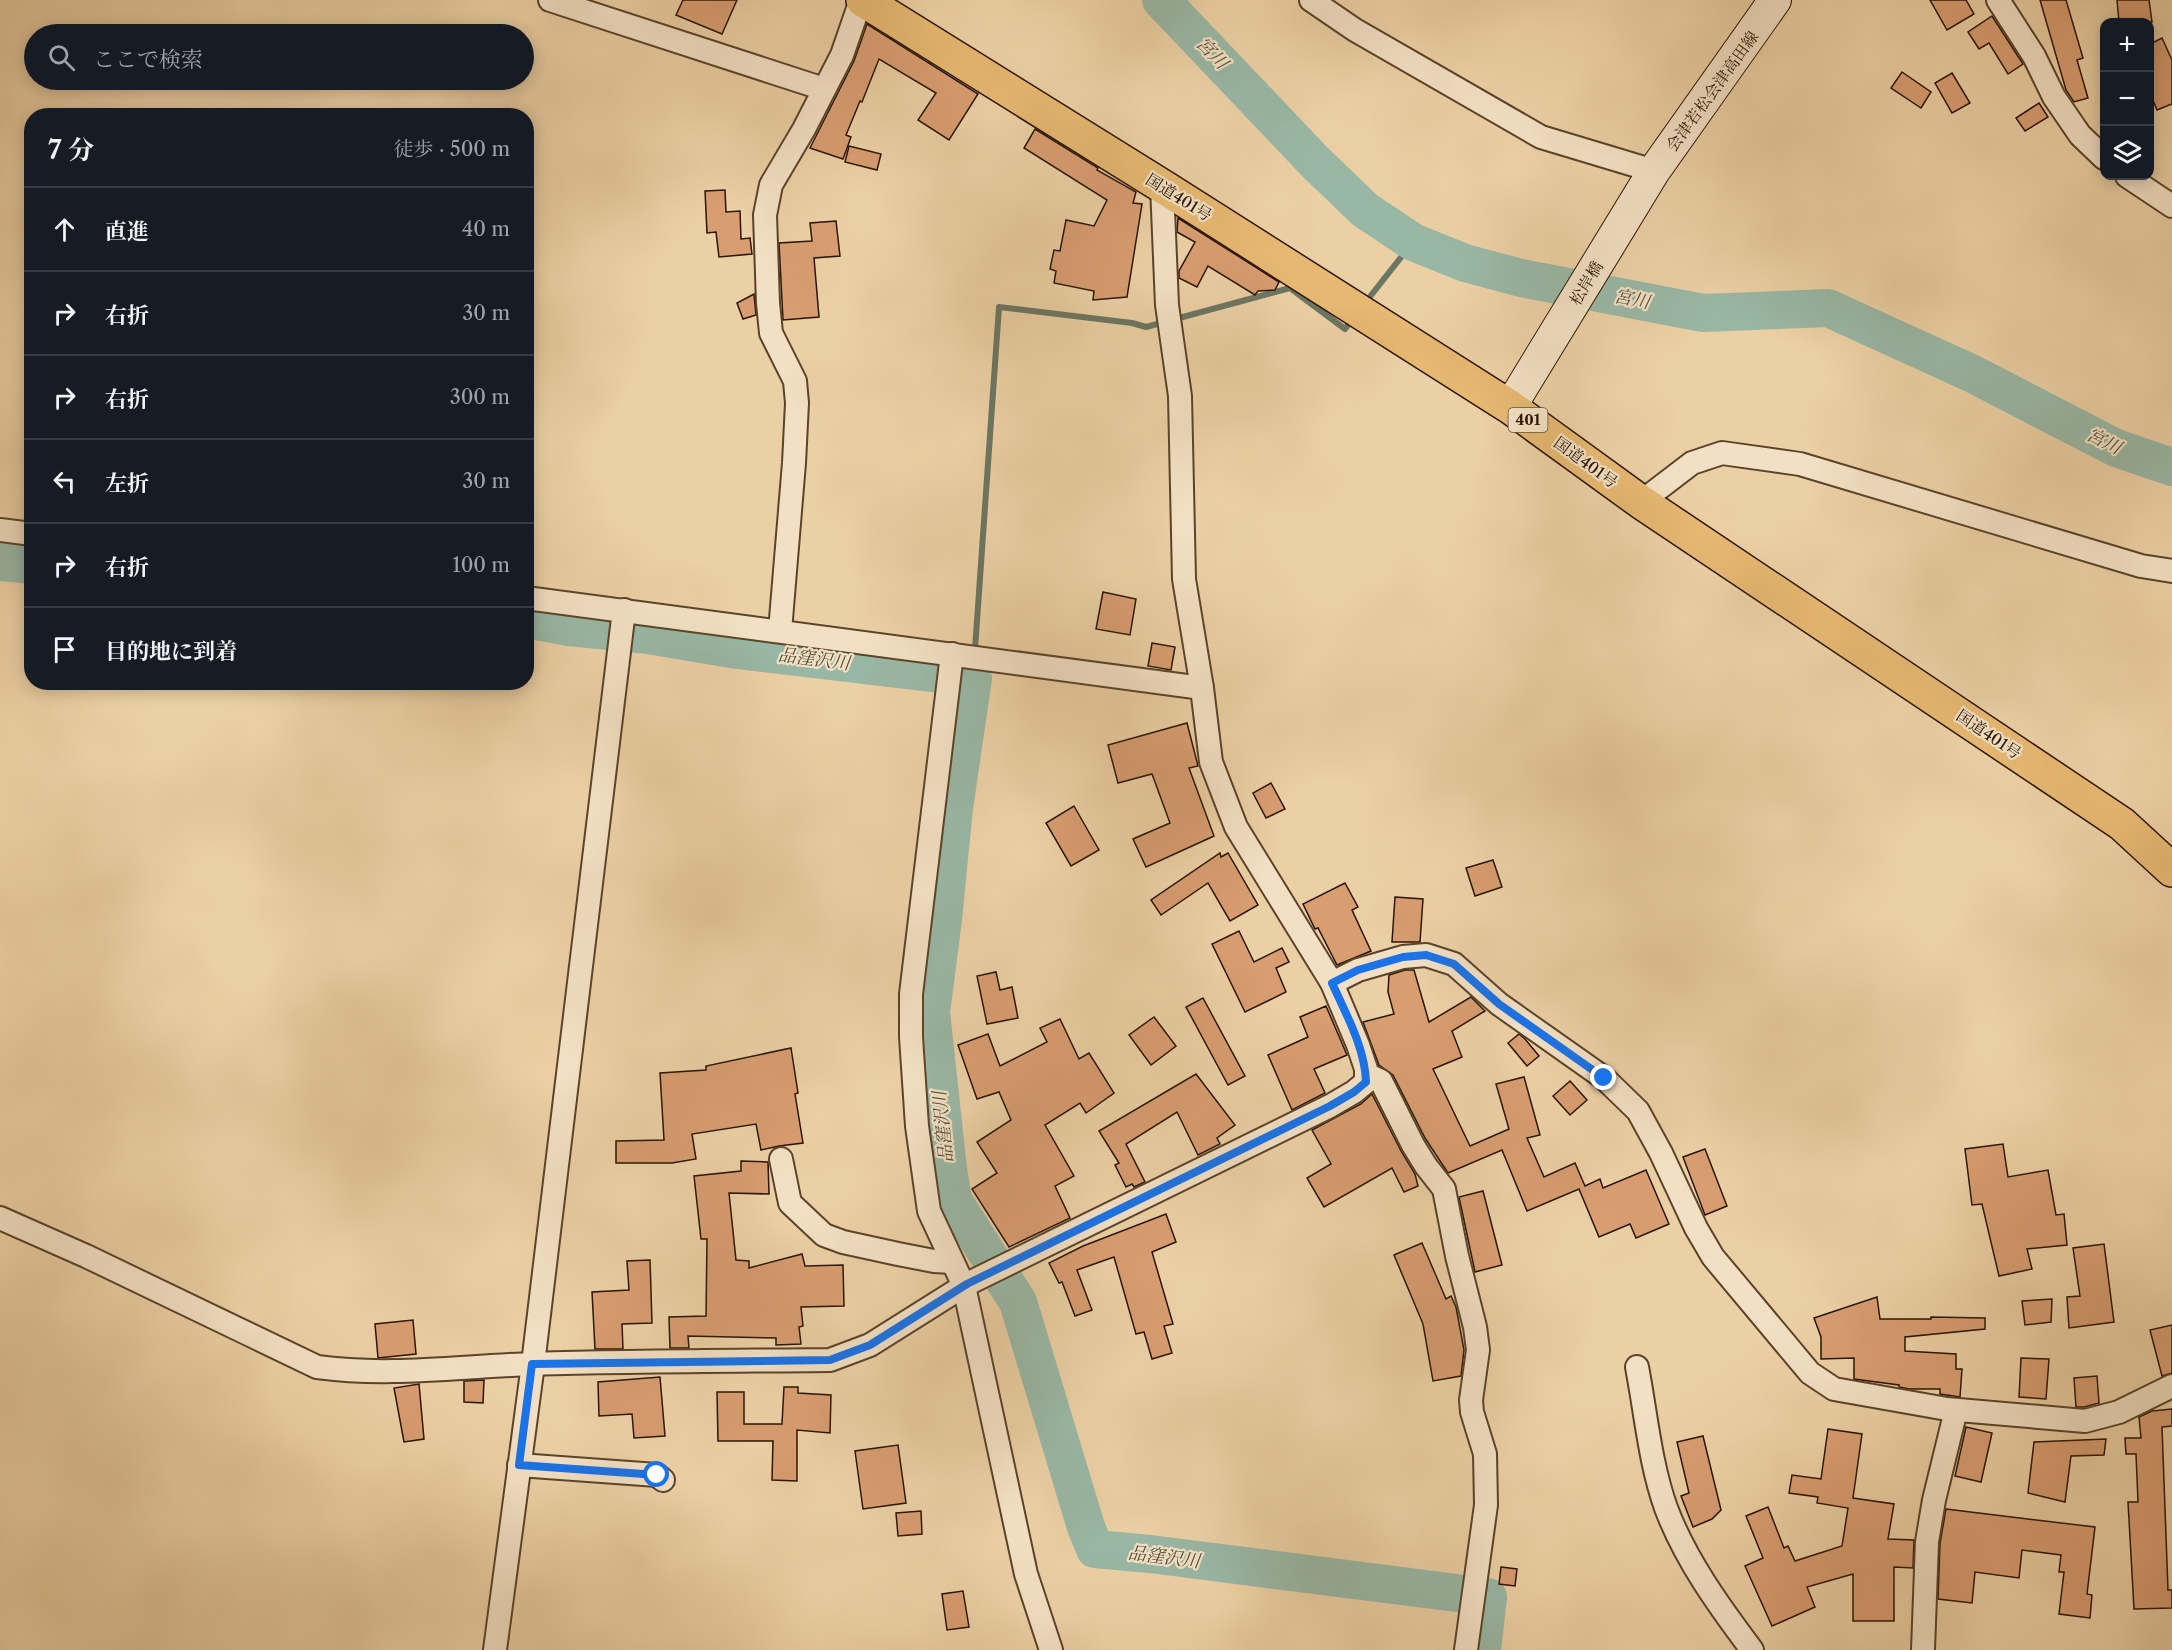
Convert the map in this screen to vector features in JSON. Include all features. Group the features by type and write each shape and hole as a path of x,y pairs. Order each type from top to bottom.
{"highway":[{"name":"国道401号","path":"862,0 1162,186 1516,396 1641,502 2122,824 2172,870"}],"main road":[{"name":"会津若松会津高田線","path":"1651,176 1775,0"},
{"name":"松岸橋","path":"1516,396 1651,176"}],"street":[{"path":"550,0 824,89"},
{"path":"780,631 797,403 795,381 771,333 765,215 771,185 842,55 862,0"},
{"path":"1311,0 1355,30 1541,137 1651,176"},
{"path":"1998,0 2034,56 2054,97 2080,135 2100,154"},
{"path":"2133,180 2172,206"},
{"path":"0,1218 86,1256 196,1311 317,1367 344,1371 414,1371 532,1364 830,1360 870,1345 964,1286 1330,1106 1366,1082 1358,1045 1332,983 1236,826 1211,762 1202,688 1184,579 1180,396 1167,305 1162,186"},
{"path":"1641,502 1692,463 1722,453 1800,464 2140,566 2172,571"},
{"path":"0,530 24,533"},
{"path":"534,599 1202,688"},
{"path":"495,1650 624,610"},
{"path":"952,654 911,994 917,1126 929,1211 964,1286 1026,1574 1051,1650"},
{"path":"1332,983 1358,970 1403,957 1426,955 1454,964 1499,1004 1604,1078 1638,1112 1713,1257 1810,1373 1834,1389 1956,1410 2085,1421 2119,1412 2171,1389"},
{"path":"1366,1074 1381,1080 1413,1145 1444,1189 1457,1256 1475,1327 1478,1350 1471,1400 1485,1454 1486,1505 1466,1650"},
{"path":"781,1159 790,1203 824,1235 843,1242 887,1252 952,1262"},
{"path":"1637,1367 1658,1479 1680,1542 1726,1616 1752,1650"},
{"path":"1923,1650 1927,1542 1934,1500 1956,1410"},
{"path":"519,1465 657,1475 663,1480"}],"building":[{"path":"683,0 737,0 722,34 676,15"},
{"path":"1930,0 1966,0 1974,14 1947,30"},
{"path":"2040,0 2066,0 2083,58 2077,60 2088,98 2074,102 2066,90"},
{"path":"2117,0 2149,0 2151,18 2119,18"},
{"path":"1992,16 2023,64 2008,74 1989,43 1979,49 1968,32"},
{"path":"867,24 978,94 949,140 918,120 936,93 879,59 846,135 851,137 843,159 810,148 854,61"},
{"path":"2162,38 2172,60 2172,104 2157,110 2154,103 2154,42"},
{"path":"1902,72 1931,92 1921,108 1891,88"},
{"path":"1952,73 1970,103 1952,113 1935,83"},
{"path":"2039,103 2048,117 2025,131 2016,118"},
{"path":"1035,129 1098,168 1097,170 1136,192 1133,203 1142,204 1127,297 1093,300 1094,291 1054,283 1056,271 1050,269 1054,250 1060,251 1066,220 1094,226 1107,200 1024,148"},
{"path":"849,146 881,154 877,170 845,162"},
{"path":"725,190 726,212 740,211 741,239 750,238 752,254 719,257 716,232 707,233 705,191"},
{"path":"1178,218 1279,282 1275,290 1258,291 1255,295 1208,266 1197,287 1179,278 1179,271 1195,242 1177,232"},
{"path":"836,221 840,256 814,258 819,317 783,320 779,243 812,241 810,223"},
{"path":"754,294 756,315 743,319 737,303"},
{"path":"1103,592 1136,599 1130,635 1096,629"},
{"path":"1152,643 1175,647 1171,670 1148,666"},
{"path":"1187,723 1198,766 1189,768 1214,836 1146,867 1133,839 1170,823 1152,774 1118,783 1108,745"},
{"path":"1271,783 1285,809 1266,818 1253,793"},
{"path":"1074,806 1099,850 1071,866 1046,823"},
{"path":"1220,853 1221,857 1228,853 1258,905 1230,921 1208,883 1161,915 1151,900"},
{"path":"1493,860 1502,887 1475,896 1466,868"},
{"path":"1345,883 1358,907 1352,910 1371,951 1337,965 1303,904"},
{"path":"1395,897 1423,899 1420,942 1392,942"},
{"path":"1239,931 1254,962 1282,948 1289,962 1276,968 1286,992 1245,1012 1212,944"},
{"path":"1414,970 1429,1022 1471,997 1485,1011 1452,1031 1462,1057 1433,1069 1470,1146 1509,1129 1496,1084 1524,1077 1540,1135 1527,1138 1544,1177 1575,1163 1585,1186 1600,1179 1603,1188 1646,1170 1669,1224 1636,1238 1630,1224 1599,1237 1579,1189 1527,1211 1502,1150 1448,1173 1425,1138 1393,1075 1379,1065 1363,1022 1394,1014 1388,992 1389,975"},
{"path":"996,972 1000,990 1012,987 1018,1018 987,1024 977,976"},
{"path":"1203,998 1245,1076 1228,1085 1186,1007"},
{"path":"1326,1006 1347,1055 1314,1069 1325,1093 1292,1110 1268,1055 1308,1037 1300,1017"},
{"path":"1154,1017 1176,1046 1151,1065 1129,1035"},
{"path":"1060,1019 1079,1059 1089,1053 1114,1093 1086,1113 1080,1103 1045,1125 1074,1176 1055,1186 1070,1218 1009,1247 972,1189 997,1173 977,1142 1011,1120 999,1092 977,1099 958,1045 988,1034 1000,1066 1047,1042 1040,1028"},
{"path":"1519,1034 1539,1056 1527,1066 1508,1043"},
{"path":"791,1048 803,1143 761,1150 756,1124 692,1134 696,1159 672,1163 616,1163 616,1141 664,1140 660,1073 706,1070 706,1066"},
{"path":"1196,1074 1235,1125 1217,1138 1220,1144 1198,1155 1177,1112 1126,1144 1145,1182 1134,1187 1132,1184 1126,1187 1115,1165 1119,1163 1099,1131"},
{"path":"1570,1081 1587,1100 1570,1115 1553,1096"},
{"path":"1372,1094 1415,1174 1418,1186 1404,1192 1392,1168 1324,1207 1307,1178 1331,1164 1312,1130 1361,1104"},
{"path":"2003,1144 2008,1177 2048,1170 2056,1215 2064,1214 2067,1245 2027,1249 2032,1269 1999,1276 1982,1204 1972,1205 1965,1149"},
{"path":"1705,1149 1727,1206 1705,1215 1683,1157"},
{"path":"741,1161 768,1162 769,1194 729,1193 736,1260 749,1261 749,1268 802,1254 805,1266 843,1265 844,1306 801,1307 803,1326 799,1327 801,1344 776,1345 776,1338 688,1336 689,1348 670,1348 669,1317 706,1316 707,1239 701,1239 694,1176 741,1171"},
{"path":"1483,1191 1502,1265 1475,1272 1459,1197"},
{"path":"1166,1214 1176,1242 1152,1252 1173,1324 1164,1326 1172,1353 1152,1359 1144,1332 1136,1334 1114,1257 1077,1270 1092,1310 1075,1316 1062,1282 1059,1283 1049,1263 1083,1246"},
{"path":"1422,1243 1446,1299 1451,1296 1456,1307 1464,1350 1461,1376 1433,1381 1423,1324 1394,1255"},
{"path":"2104,1244 2114,1322 2069,1328 2067,1297 2080,1296 2073,1248"},
{"path":"650,1260 652,1323 622,1324 623,1349 595,1349 592,1292 629,1290 627,1261"},
{"path":"1877,1297 1880,1319 1985,1318 1985,1329 1905,1337 1905,1351 1956,1354 1956,1369 1962,1369 1960,1397 1940,1394 1940,1389 1909,1389 1899,1387 1899,1385 1854,1379 1854,1358 1821,1359 1821,1337 1814,1318"},
{"path":"2052,1299 2051,1322 2025,1325 2022,1301"},
{"path":"413,1320 416,1354 378,1358 375,1324"},
{"path":"2172,1325 2172,1373 2162,1376 2150,1330"},
{"path":"2021,1358 2049,1359 2046,1399 2019,1397"},
{"path":"2097,1376 2099,1403 2076,1407 2074,1378"},
{"path":"660,1377 665,1436 634,1438 632,1414 599,1416 598,1382"},
{"path":"484,1380 483,1403 464,1402 464,1381"},
{"path":"419,1384 424,1439 404,1442 394,1388"},
{"path":"784,1387 798,1387 798,1393 831,1395 830,1433 797,1430 797,1481 772,1480 773,1441 718,1441 717,1392 744,1392 744,1424 782,1424"},
{"path":"2172,1409 2172,1426 2162,1427 2168,1590 2172,1590 2172,1608 2134,1609 2128,1502 2138,1502 2136,1454 2126,1454 2125,1438 2141,1438 2139,1417 2152,1411"},
{"path":"1966,1427 1992,1433 1981,1482 1955,1476"},
{"path":"1828,1429 1862,1434 1853,1498 1894,1504 1888,1539 1914,1540 1913,1568 1894,1567 1894,1621 1853,1621 1853,1574 1807,1587 1815,1607 1772,1626 1745,1566 1763,1558 1746,1516 1768,1507 1784,1548 1788,1546 1795,1561 1842,1546 1848,1508 1817,1503 1818,1497 1789,1493 1792,1475 1821,1479"},
{"path":"1703,1436 1721,1510 1712,1519 1693,1527 1681,1496 1689,1493 1677,1442"},
{"path":"2106,1439 2104,1455 2071,1456 2065,1502 2028,1493 2034,1442"},
{"path":"898,1445 906,1503 863,1509 855,1451"},
{"path":"1946,1509 2095,1527 2087,1594 2092,1595 2090,1618 2059,1614 2064,1572 2059,1572 2061,1555 2022,1550 2019,1578 1975,1572 1972,1603 1938,1599 1940,1543"},
{"path":"921,1511 922,1534 898,1536 896,1513"},
{"path":"1501,1567 1517,1569 1515,1586 1499,1584"},
{"path":"963,1591 969,1627 947,1630 942,1594"}],"waterway":[{"name":"宮川","path":"1161,0 1315,162 1365,210 1413,242 1465,263 1521,278 1703,313 1828,308 1973,374 2116,448 2172,467"},
{"path":"1365,303 1413,242"},
{"path":"973,678 999,307 1132,323 1146,327 1290,288 1345,329 1353,318"},
{"name":"品窪沢川","path":"0,562 24,564"},
{"name":"品窪沢川","path":"534,620 569,627 648,635 737,650 973,678 954,808 931,1012 948,1169 953,1200 1018,1302 1086,1527 1095,1549 1488,1597 1482,1650"}],"route":[{"path":"657,1475 519,1465 532,1364 830,1360 870,1345 967,1284 1330,1106 1354,1092 1366,1082 1366,1069 1332,983 1358,970 1403,957 1426,955 1454,964 1499,1004 1604,1078"}]}
